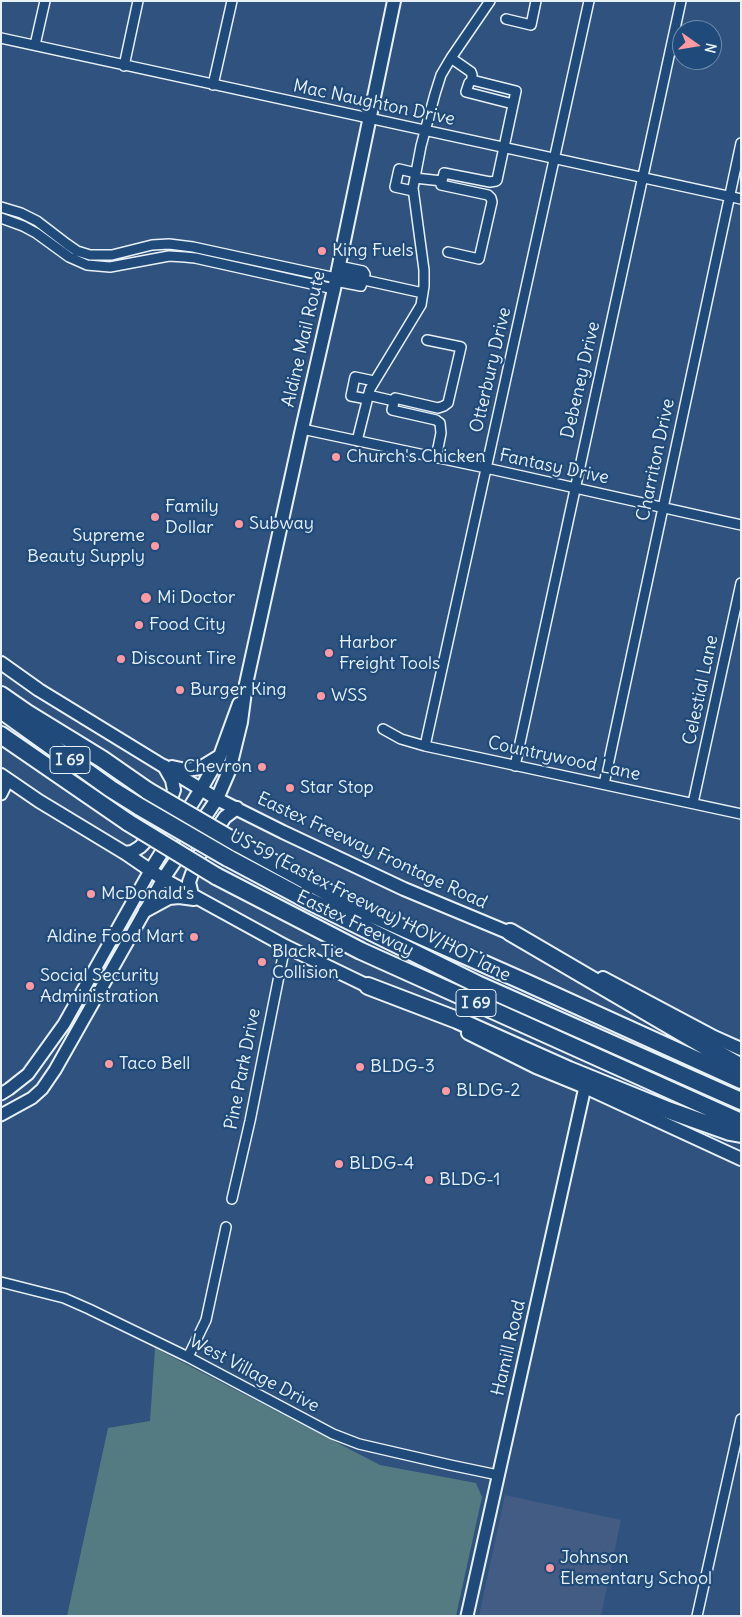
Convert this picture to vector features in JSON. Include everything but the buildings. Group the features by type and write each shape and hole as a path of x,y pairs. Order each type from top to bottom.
{"highway":[{"path":"1,682 17,694 27,714"},
{"name":"Eastex Freeway","path":"1,695 27,714 102,759 148,791 237,843 351,905 741,1080"},
{"name":"US 59 (Eastex Freeway) HOV/HOT lane","path":"1,710 111,789 228,858 307,900 477,984 741,1101"},
{"name":"Eastex Freeway","path":"1,735 130,824 216,876 361,951 741,1122"},
{"path":"510,932 741,1067"},
{"path":"368,986 457,1020 665,1110 741,1134"}],"main road":[{"name":"Aldine Mail Route","path":"163,879 217,799 229,771 241,722 246,684 336,278 394,1"},
{"name":"Eastex Freeway Frontage Road","path":"1,662 39,690 217,799 404,889 510,932 638,995 741,1049"},
{"name":"Aldine Mail Route","path":"150,871 220,756 246,684"},
{"path":"164,766 186,770 200,768 220,756"},
{"path":"125,853 132,852 140,847 153,834 167,810 174,790 172,780 164,766"},
{"path":"4,777 163,879 285,946 536,1067 585,1087 741,1159"},
{"path":"196,897 189,882 198,857 225,817 237,808"},
{"path":"145,911 169,898 196,897"}],"street":[{"path":"35,45 45,1"},
{"path":"124,66 138,1"},
{"path":"213,85 232,1"},
{"path":"357,441 367,397 374,381 418,310 423,293 424,270 413,191 438,85 451,58 490,1"},
{"path":"506,19 531,25 536,1"},
{"name":"Otterbury Drive","path":"425,746 589,1"},
{"name":"Debeney Drive","path":"515,766 681,1"},
{"name":"Mac Naughton Drive","path":"1,38 741,199"},
{"path":"451,58 471,72 472,80 466,92 513,104"},
{"path":"448,252 479,259 492,202 488,195 441,185 444,173 490,182 497,180 516,91 472,80"},
{"name":"Charriton Drive","path":"604,784 741,143"},
{"path":"413,191 395,187 399,169 415,176 442,181"},
{"path":"488,195 490,182"},
{"path":"1,206 37,221 77,251 90,255 112,255 169,244 336,278 361,286 365,274 363,271 336,278 185,256 168,256 110,267 87,266 69,257 36,233 1,218"},
{"path":"185,256 186,246"},
{"path":"87,266 90,255"},
{"path":"363,280 423,293"},
{"path":"427,340 461,347 449,400 444,406 438,408 395,398 392,410 436,420 440,423 442,429 436,458"},
{"path":"374,381 355,377 351,396 394,402"},
{"path":"436,420 438,408"},
{"name":"Fantasy Drive","path":"302,430 486,468 741,525"},
{"name":"Celestial Lane","path":"693,803 741,583"},
{"name":"Countrywood Lane","path":"383,729 401,739 425,746 741,814"},
{"path":"1,794 4,777"},
{"path":"1,1094 28,1074 65,1021 150,871"},
{"path":"1,1101 4,1114 32,1098 42,1089 55,1070 163,879"},
{"path":"114,934 128,942"},
{"name":"Pine Park Drive","path":"232,1199 250,1121 285,946"},
{"path":"65,1021 78,1028"},
{"name":"Hamill Road","path":"467,1616 585,1087"},
{"path":"188,1357 206,1320 226,1227"},
{"name":"West Village Drive","path":"1,1282 64,1298 89,1309 188,1357 333,1434 358,1444 498,1475"},
{"path":"697,1616 741,1419"}],"shaded area":[{"name":"Johnson Elementary School","path":"505,1495 621,1520 601,1616 479,1616"}],"green space":[{"path":"155,1348 380,1465 476,1483 482,1497 456,1616 67,1616 108,1428 150,1421"}],"place":[{"name":"King Fuels","path":"322,251"},
{"name":"Church's Chicken","path":"336,457"},
{"name":"Family Dollar","path":"155,517"},
{"name":"Subway","path":"239,524"},
{"name":"Supreme Beauty Supply","path":"155,546"},
{"name":"Mi Doctor","path":"146,598"},
{"name":"Food City","path":"139,625"},
{"name":"Harbor Freight Tools","path":"329,653"},
{"name":"Discount Tire","path":"121,659"},
{"name":"Burger King","path":"180,690"},
{"name":"WSS","path":"321,696"},
{"name":"Chevron","path":"262,767"},
{"name":"Star Stop","path":"290,788"},
{"name":"McDonald's","path":"91,894"},
{"name":"Aldine Food Mart","path":"194,937"},
{"name":"Black Tie Collision","path":"262,962"},
{"name":"Social Security Administration","path":"30,986"},
{"name":"Taco Bell","path":"109,1064"},
{"name":"BLDG-3","path":"360,1067"},
{"name":"BLDG-2","path":"446,1091"},
{"name":"BLDG-4","path":"339,1164"},
{"name":"BLDG-1","path":"429,1180"},
{"name":"Johnson Elementary School","path":"550,1568"}]}
